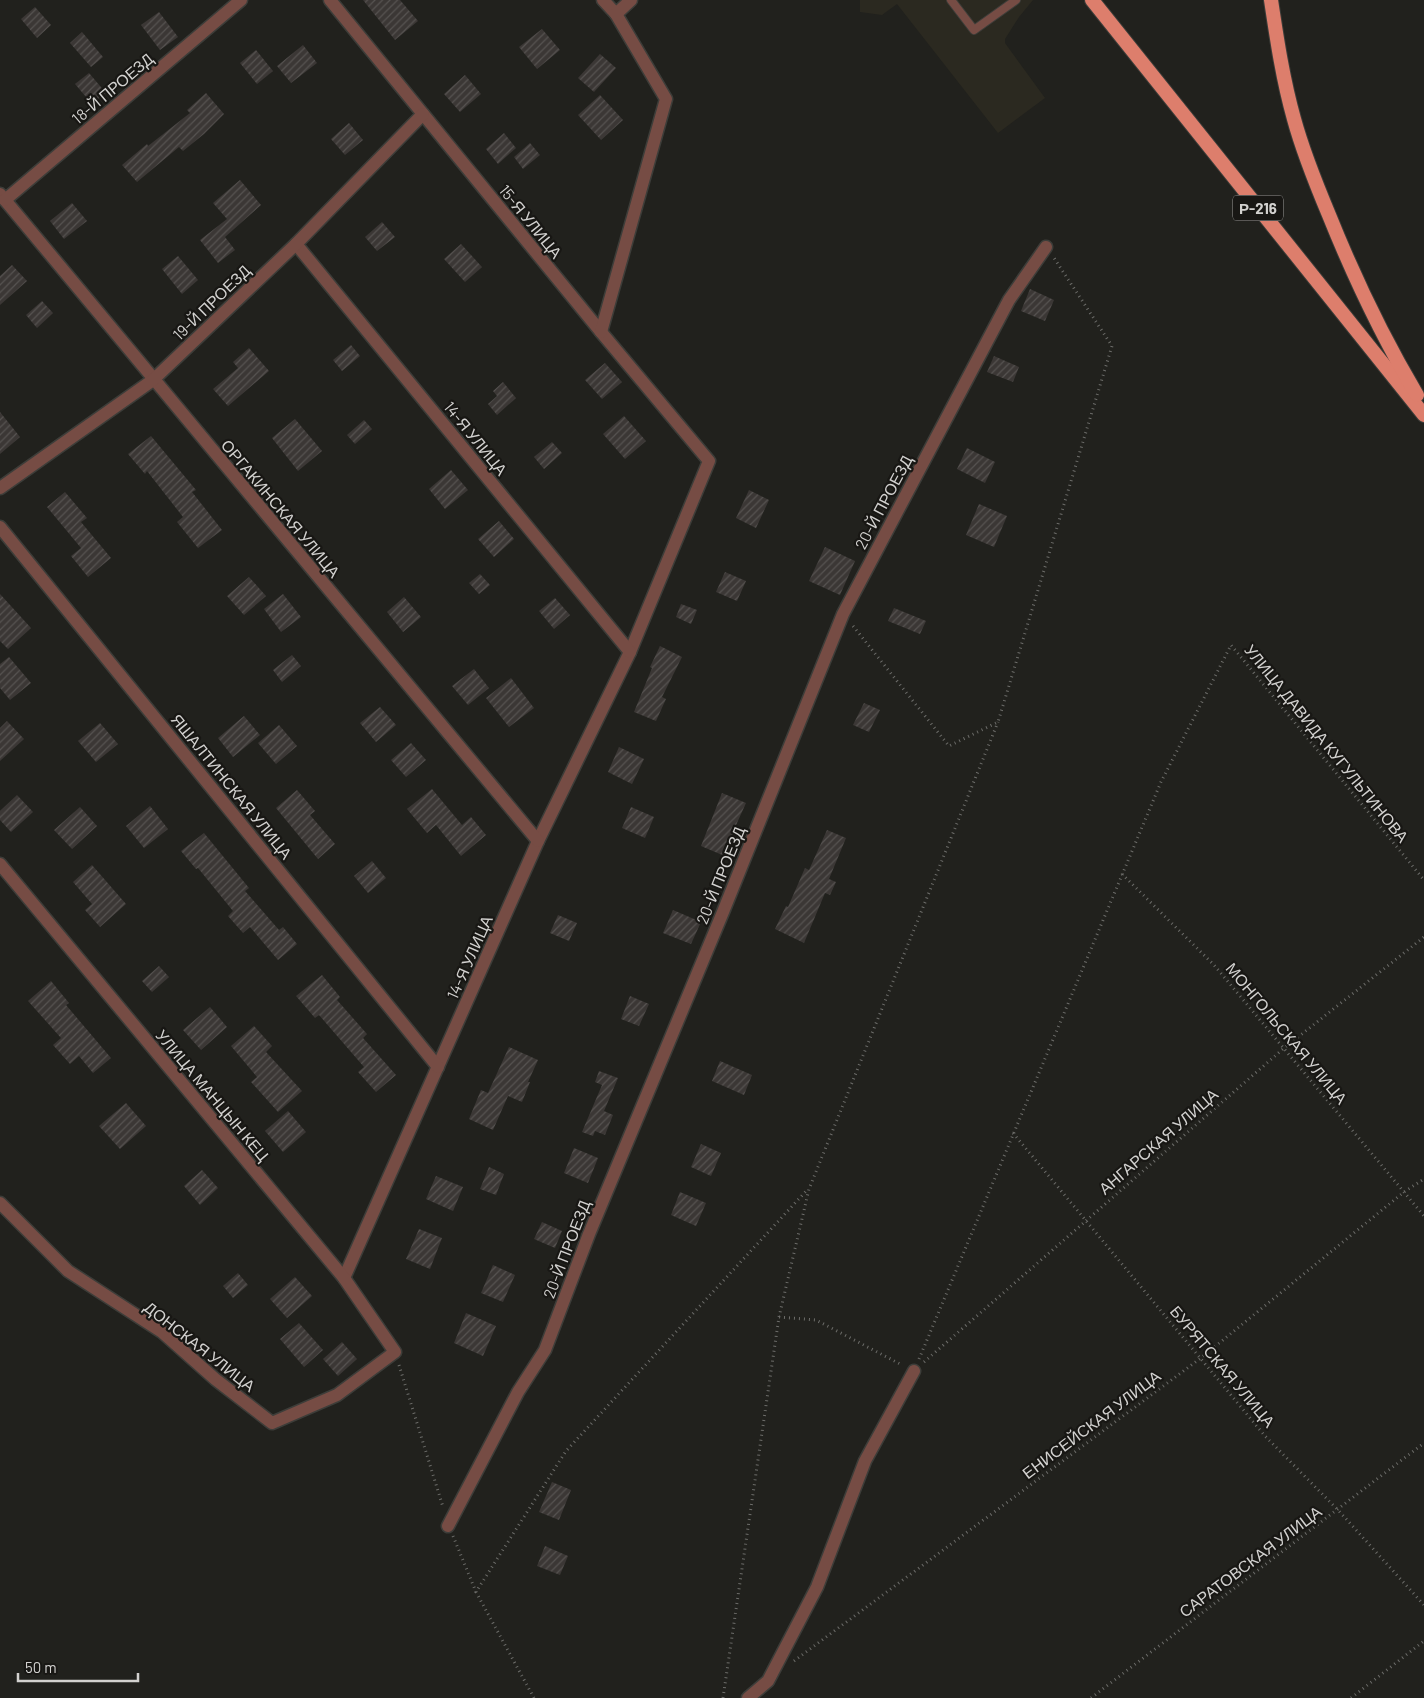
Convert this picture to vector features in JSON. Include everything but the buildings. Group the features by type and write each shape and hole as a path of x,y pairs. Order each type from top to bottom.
{"highway":[{"name":"Р-216","path":"1092,0 1424,415"},
{"path":"1271,0 1281,64 1294,119 1313,176 1342,248 1378,325 1424,406"}],"street":[{"name":"18-Й ПРОЕЗД","path":"2,197 241,0"},
{"name":"15-Я УЛИЦА","path":"330,0 601,332 709,461"},
{"path":"601,332 666,99 616,14 603,0"},
{"path":"616,14 631,0"},
{"name":"19-Й ПРОЕЗД","path":"0,488 153,380 296,244 423,114"},
{"name":"ОРГАКИНСКАЯ УЛИЦА","path":"2,197 538,842"},
{"name":"14-Я УЛИЦА","path":"296,244 630,652"},
{"name":"20-Й ПРОЕЗД","path":"448,1526 518,1392 545,1350 589,1234 723,912 843,614 1009,300 1046,247"},
{"name":"14-Я УЛИЦА","path":"344,1278 538,842 630,652 709,461"},
{"name":"ЯШАЛТИНСКАЯ УЛИЦА","path":"0,527 438,1066"},
{"name":"УЛИЦА МАНЦЫН КЕЦ","path":"0,864 344,1278 395,1352"},
{"name":"ДОНСКАЯ УЛИЦА","path":"0,1203 68,1271 162,1332 215,1380 272,1422 337,1395 395,1352"},
{"path":"748,1698 768,1681 817,1587 865,1461 914,1370"}],"lane":[{"path":"951,0 974,30 1016,0"}],"path":[{"path":"723,1698 779,1317 809,1189 998,722 1112,346 1046,247"},
{"path":"843,614 949,746 998,722"},
{"name":"УЛИЦА ДАВИДА КУГУЛЬТИНОВА","path":"1122,874 1161,782 1230,644 1424,880"},
{"path":"779,1317 816,1320 914,1370 1122,874"},
{"name":"МОНГОЛЬСКАЯ УЛИЦА","path":"1122,874 1214,965 1424,1216"},
{"name":"АНГАРСКАЯ УЛИЦА","path":"914,1370 1283,1049 1424,937"},
{"name":"БУРЯТСКАЯ УЛИЦА","path":"1013,1133 1265,1436 1338,1510 1424,1605"},
{"name":"ЕНИСЕЙСКАЯ УЛИЦА","path":"792,1664 1201,1358 1404,1192 1424,1180"},
{"path":"476,1592 566,1451 809,1189"},
{"path":"395,1352 448,1526 476,1592 534,1698"},
{"name":"САРАТОВСКАЯ УЛИЦА","path":"1091,1698 1424,1443"},
{"path":"1350,1698 1424,1641"}],"shaded area":[{"path":"860,0 1033,0 1019,17 1005,39 1005,43 1045,98 998,133 897,4 882,15 860,12"}]}
